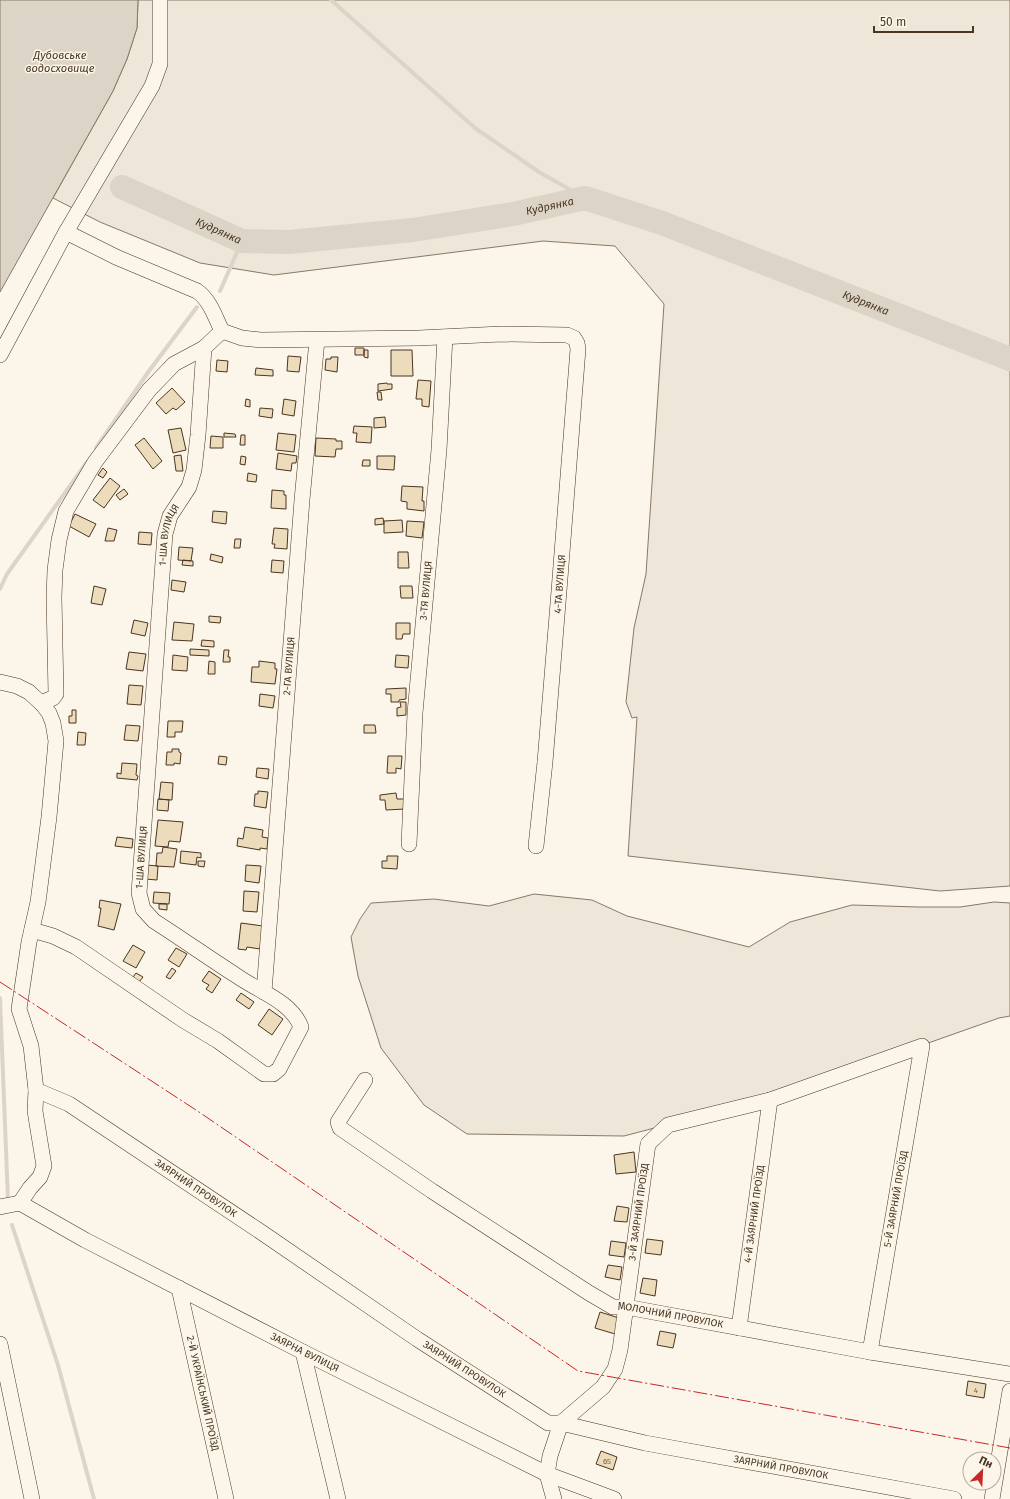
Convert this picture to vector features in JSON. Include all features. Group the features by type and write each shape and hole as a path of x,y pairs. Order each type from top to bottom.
{"street":[{"path":"0,356 66,232 152,86 160,64 160,0"},
{"path":"66,232 116,257 196,292 207,302 222,331 247,339 317,340 445,337"},
{"path":"41,703 53,698 56,694 54,597 55,570 59,540 66,511 94,462 152,387 170,367 178,361 204,348 222,331"},
{"name":"4-ТА ВУЛИЦЯ","path":"445,337 490,334 560,335 571,336 576,341 578,363 569,456 560,591 546,754 536,846"},
{"name":"3-ТЯ ВУЛИЦЯ","path":"408,844 415,713 438,450 445,337"},
{"name":"2-ГА ВУЛИЦЯ","path":"264,992 302,500 317,340"},
{"name":"1-ША ВУЛИЦЯ","path":"32,930 53,936 76,947 183,1020 218,1041 260,1072 269,1075 276,1072 282,1065 301,1027 296,1016 291,1011 154,921 143,909 140,902 139,893 165,534 170,516 189,488 194,470 204,348"},
{"path":"0,682 17,686 29,692 41,703 51,717 56,741 49,817 38,902 19,1009 31,1046 36,1090 35,1112 44,1166 40,1177 30,1188 20,1203 0,1207"},
{"name":"5-Й ЗАЯРНИЙ ПРОЇЗД","path":"770,1100 922,1046 870,1352"},
{"name":"МОЛОЧНИЙ ПРОВУЛОК","path":"365,1080 338,1122 340,1128 432,1191 589,1294 613,1307 626,1308 870,1352 1010,1374"},
{"name":"ЗАЯРНИЙ ПРОВУЛОК","path":"36,1090 69,1104 261,1232 417,1339 548,1422 561,1423 645,1443 954,1499"},
{"name":"3-Й ЗАЯРНИЙ ПРОЇЗД","path":"561,1423 604,1387 615,1369 620,1350 648,1144 668,1125 770,1100"},
{"name":"4-Й ЗАЯРНИЙ ПРОЇЗД","path":"739,1328 770,1100"},
{"name":"ЗАЯРНА ВУЛИЦЯ","path":"20,1203 85,1240 303,1352 547,1474 614,1499"},
{"name":"2-Й УКРАЇНСЬКИЙ ПРОЇЗД","path":"179,1288 226,1499"},
{"path":"0,1344 32,1499"},
{"path":"303,1352 338,1499"},
{"path":"992,1499 1010,1391"},
{"path":"554,1499 547,1474 550,1456 561,1423"}],"shaded area":[{"path":"138,0 1010,0 1010,886 940,891 628,856 637,717 632,718 626,702 634,628 646,574 664,304 615,246 543,241 274,275 200,263 100,222 53,198 113,91 127,59 137,28"},
{"path":"534,894 592,900 627,916 749,947 790,922 852,905 960,907 994,902 1010,903 1010,1016 999,1018 784,1094 624,1136 467,1134 424,1105 381,1048 358,976 351,937 360,919 371,903 434,899 489,906"}],"water":[{"name":"Дубовське водосховище","path":"0,0 138,0 137,28 127,59 113,91 0,292"}],"building":[{"path":"355,348 364,348 364,355 355,355"},
{"path":"364,350 368,350 368,358 364,357"},
{"path":"391,350 412,350 413,376 391,376"},
{"path":"288,356 301,357 299,372 287,371"},
{"path":"331,357 338,357 337,372 325,370 326,359 331,359"},
{"path":"217,360 228,361 227,372 216,371"},
{"path":"256,368 273,370 273,376 255,375"},
{"path":"418,380 431,381 429,407 422,406 422,399 416,399"},
{"path":"378,384 392,384 392,389 378,391"},
{"path":"172,388 185,402 176,410 173,408 166,414 156,403"},
{"path":"377,392 381,392 382,400 378,400"},
{"path":"246,399 250,400 250,407 245,406"},
{"path":"284,399 296,401 294,416 282,414"},
{"path":"260,408 273,409 272,418 259,416"},
{"path":"385,417 386,427 374,428 374,418"},
{"path":"354,426 372,427 371,443 356,442 357,433 353,433"},
{"path":"181,428 186,450 173,453 168,430"},
{"path":"224,433 235,434 236,437 224,437"},
{"path":"278,433 296,435 294,452 276,450"},
{"path":"241,435 245,435 245,445 240,445"},
{"path":"211,436 223,437 223,448 210,448"},
{"path":"144,438 162,461 153,469 135,445"},
{"path":"316,438 336,439 336,441 342,441 342,449 336,449 335,457 315,456"},
{"path":"278,453 297,456 296,463 292,463 291,471 276,469"},
{"path":"181,455 183,471 176,471 174,456"},
{"path":"241,456 246,457 245,465 240,464"},
{"path":"377,456 395,456 394,470 377,469"},
{"path":"363,460 370,460 370,466 362,466"},
{"path":"103,468 107,472 103,478 98,475"},
{"path":"248,473 257,475 256,482 247,481"},
{"path":"110,478 120,486 104,508 93,500"},
{"path":"402,486 423,487 422,501 424,501 424,511 407,509 407,502 401,501"},
{"path":"124,489 128,494 120,500 116,495"},
{"path":"272,490 284,491 284,495 286,495 286,509 271,508"},
{"path":"213,511 227,512 226,524 212,522"},
{"path":"75,514 96,524 89,537 69,526"},
{"path":"383,518 384,524 375,525 375,519"},
{"path":"402,520 403,532 384,533 384,521"},
{"path":"407,521 424,522 422,538 406,536"},
{"path":"108,528 117,530 114,541 105,541"},
{"path":"274,528 288,529 287,549 274,548 275,544 272,544"},
{"path":"139,532 152,533 151,545 138,544"},
{"path":"235,539 241,539 240,548 234,548"},
{"path":"179,547 193,548 191,561 178,560"},
{"path":"398,552 408,552 409,568 398,568"},
{"path":"211,554 223,557 222,563 210,560"},
{"path":"183,560 193,561 193,566 182,565"},
{"path":"272,560 284,561 283,573 271,572"},
{"path":"172,580 186,582 184,592 171,590"},
{"path":"94,586 106,589 102,605 91,603"},
{"path":"400,586 412,586 413,598 401,598"},
{"path":"209,616 221,617 220,623 209,622"},
{"path":"134,620 148,623 145,636 131,633"},
{"path":"174,622 194,624 192,641 172,640"},
{"path":"396,623 410,623 410,634 403,634 402,639 396,639"},
{"path":"202,640 214,641 214,647 201,646"},
{"path":"190,649 209,650 209,656 190,655"},
{"path":"224,650 229,650 228,657 230,657 230,662 223,662"},
{"path":"129,652 146,654 143,671 126,669"},
{"path":"173,655 188,657 187,671 172,670"},
{"path":"396,655 409,656 408,668 395,667"},
{"path":"209,661 215,662 215,674 208,674"},
{"path":"259,661 275,663 275,669 277,669 275,684 251,682 252,667 259,667"},
{"path":"129,685 143,686 141,705 127,704"},
{"path":"406,688 406,699 399,700 399,702 391,702 391,694 386,694 386,689"},
{"path":"260,694 275,696 273,708 259,706"},
{"path":"400,702 406,702 406,715 397,716 397,708 401,707"},
{"path":"72,710 76,710 76,723 69,723 69,716 72,716"},
{"path":"168,721 183,721 182,732 175,732 175,737 167,737"},
{"path":"126,725 140,726 138,741 124,740"},
{"path":"364,725 375,725 376,733 364,733"},
{"path":"78,732 86,733 85,745 77,745"},
{"path":"172,749 179,749 179,752 181,753 180,764 174,763 174,765 166,765 167,752 172,752"},
{"path":"219,756 227,757 226,765 218,764"},
{"path":"388,756 402,756 401,769 396,768 396,773 387,773"},
{"path":"122,763 137,764 137,780 117,778 117,773 121,774"},
{"path":"257,768 269,769 268,779 256,777"},
{"path":"161,782 173,783 172,800 159,799"},
{"path":"258,791 268,792 266,808 254,806 255,794 258,794"},
{"path":"396,793 397,799 404,799 405,809 386,810 385,800 380,800 380,795"},
{"path":"158,799 169,800 168,811 157,810"},
{"path":"158,820 183,822 180,842 169,841 168,847 155,846"},
{"path":"245,827 263,830 262,837 268,838 267,849 260,848 260,850 237,846 238,838 243,839"},
{"path":"117,837 133,839 132,848 115,846"},
{"path":"163,847 177,849 174,867 156,866 157,853 162,853"},
{"path":"181,851 201,853 201,858 197,857 196,865 180,863"},
{"path":"387,856 398,856 397,869 382,868 382,861 387,861"},
{"path":"198,861 205,861 204,867 198,866"},
{"path":"146,865 158,866 157,880 145,879"},
{"path":"246,865 261,866 259,883 245,881"},
{"path":"244,891 259,892 257,912 243,911"},
{"path":"154,892 170,893 169,904 153,903"},
{"path":"100,900 121,904 114,930 98,926 101,908 99,908"},
{"path":"159,904 167,904 167,910 159,909"},
{"path":"241,923 263,926 260,949 247,947 246,950 238,949"},
{"path":"133,945 145,952 136,968 123,961"},
{"path":"176,948 187,954 179,967 168,960"},
{"path":"172,968 176,971 170,979 166,977"},
{"path":"209,971 221,979 212,993 206,989 209,985 202,981"},
{"path":"136,973 143,977 139,982 133,977"},
{"path":"241,993 254,1002 249,1009 236,1000"},
{"path":"269,1009 283,1019 272,1035 258,1025"},
{"path":"634,1152 636,1172 616,1174 614,1155"},
{"path":"617,1206 629,1208 627,1222 614,1221"},
{"path":"647,1239 663,1241 661,1255 645,1253"},
{"path":"611,1241 626,1243 624,1257 609,1255"},
{"path":"608,1265 622,1267 620,1280 605,1277"},
{"path":"643,1278 657,1280 655,1296 640,1293"},
{"path":"600,1312 619,1318 615,1334 595,1328"},
{"path":"660,1331 676,1334 673,1348 657,1345"},
{"path":"968,1381 986,1384 984,1398 966,1395"},
{"path":"601,1451 617,1457 613,1470 596,1464"}],"waterway":[{"path":"331,0 475,128 539,172 585,198"},
{"name":"Кудрянка","path":"122,187 242,241 289,242 413,230 513,214 585,198 662,223 1010,359"},
{"path":"220,291 242,241"},
{"path":"96,448 149,371 197,307"},
{"path":"0,589 7,574 87,462"},
{"path":"0,998 8,1201"},
{"path":"12,1225 58,1365 94,1499"}],"power":[{"path":"0,982 199,1112 578,1371 1010,1448"}]}
